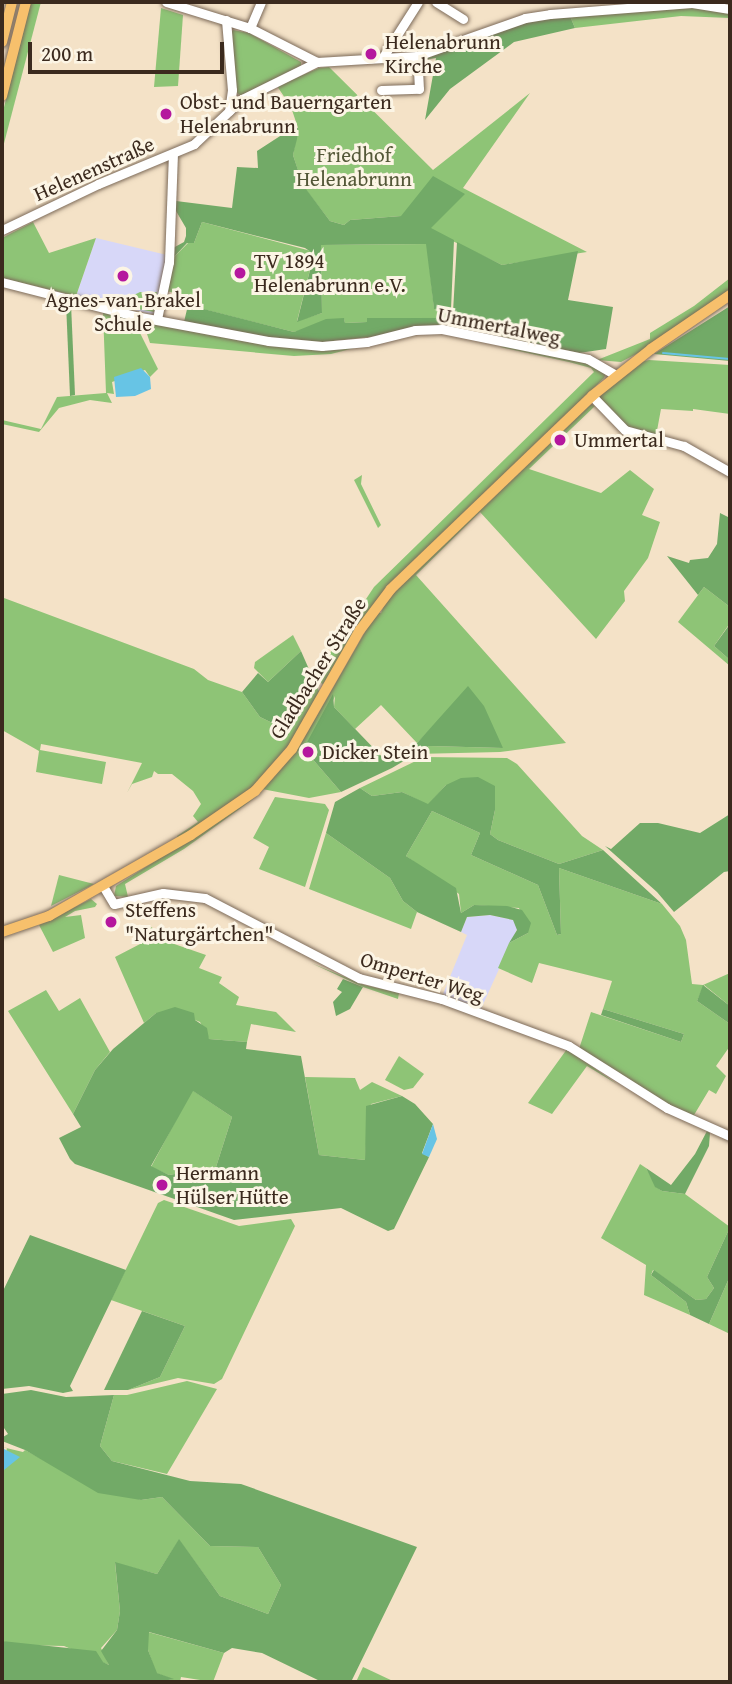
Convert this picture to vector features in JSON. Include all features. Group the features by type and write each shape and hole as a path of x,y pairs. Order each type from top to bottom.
{"main road":[{"path":"2,42 12,2"},
{"path":"2,96 26,2"},
{"name":"Gladbacher Straße","path":"2,932 49,916 103,886 191,835 255,791 292,749 360,630 383,598 616,375 730,295"}],"street":[{"path":"166,2 250,28 317,62"},
{"path":"250,28 261,2"},
{"path":"383,57 418,2"},
{"path":"436,2 463,19"},
{"name":"Helenenstraße","path":"2,230 98,184 194,144 242,99 317,62 417,56 525,18 550,14 692,3 730,9"},
{"path":"226,20 232,89 229,111"},
{"path":"381,90 419,89 417,56"},
{"path":"158,319 169,262 173,154"},
{"name":"Ummertalweg","path":"2,282 158,319 268,341 322,346 366,342 415,330 442,329 588,359 616,375"},
{"path":"592,396 625,430 684,446 730,472"},
{"name":"Omperter Weg","path":"103,886 114,904 163,893 205,898 359,978 442,999 569,1045 667,1108 730,1136"}],"shaded area":[{"name":"Agnes-van-Brakel Schule","path":"96,238 167,255 155,315 76,296"},
{"path":"490,915 513,920 518,927 481,1009 443,994 467,935 461,932 467,917"}],"green space":[{"path":"31,2 41,2 2,151 2,115"},
{"path":"161,8 183,15 178,86 154,87"},
{"path":"714,8 730,13 730,18 681,16 575,28 570,16"},
{"path":"570,16 575,28 514,42 450,89 425,120 436,58 423,60 502,28 533,20"},
{"path":"233,30 249,33 301,62 301,66 240,95 236,92 230,34"},
{"name":"Friedhof Helenabrunn","path":"329,67 433,170 530,93 463,188 587,252 502,265 401,216 350,220 344,225 330,221 303,186 293,155 298,128 291,107 277,86 319,68"},
{"path":"294,127 298,128 293,155 303,185 330,221 344,225 350,220 401,216 433,176 465,194 431,228 454,240 451,309 434,309 426,244 321,245 322,313 297,322 314,254 305,248 202,222 194,243 187,243 172,259 173,248 184,242 186,236 186,228 176,211 176,201 232,208 237,167 258,168 257,151"},
{"path":"33,222 49,253 96,238 76,296 2,278 2,238"},
{"name":"TV 1894 Helenabrunn e.V.","path":"202,222 314,254 297,321 322,313 321,245 427,244 434,308 451,311 446,318 368,318 368,322 345,323 344,319 294,332 183,304 184,296 167,291 172,259 188,243 194,243"},
{"path":"457,242 502,265 578,251 568,300 613,307 606,349 579,353 446,324 453,312"},
{"path":"730,278 730,290 640,352 621,362 597,360 650,339 650,333 694,306"},
{"path":"140,292 157,292 154,312 132,308 132,296"},
{"path":"66,303 71,304 75,395 70,396"},
{"path":"188,305 294,332 326,319 344,318 345,323 367,322 367,318 446,318 443,324 379,336 323,342 238,334 184,322"},
{"path":"730,306 730,361 654,354 719,313"},
{"path":"103,312 133,319 158,369 150,377 145,370 112,382 114,394 107,393 112,403 90,400 59,408 39,432 2,424 2,420 41,429 57,397 106,393"},
{"path":"148,322 362,346 331,354 294,356 150,343 145,328"},
{"path":"500,347 596,365 606,373 604,378 407,569 327,683 322,684 316,674 374,587 594,372 591,368 569,362"},
{"path":"649,360 730,365 730,414 693,409 661,409 656,436 632,431 600,400 599,395 641,362"},
{"path":"591,404 595,406 529,469 601,493 630,470 654,489 642,515 660,522 648,558 624,591 625,601 596,639 480,512 416,575 566,743 500,752 416,754 429,746 503,748 438,721 417,743 381,705 355,729 334,707 335,696 309,755 341,792 309,798 262,789 307,733 376,613 381,613 385,603 405,579"},
{"path":"362,475 361,484 381,525 378,528 354,480"},
{"path":"720,513 730,518 730,607 704,587 698,595 667,556 689,563 690,560 708,558 717,544"},
{"path":"704,587 730,607 730,623 714,646 730,660 730,666 678,622"},
{"path":"4,598 194,669 208,680 242,692 260,717 289,731 315,683 321,695 297,736 247,793 178,839 177,836 198,822 193,816 201,804 193,791 172,774 158,774 154,771 152,777 132,784 127,793 142,763 41,744 40,750 106,762 102,784 36,772 39,751 2,730"},
{"path":"730,624 730,660 714,646"},
{"path":"293,635 301,651 268,682 254,668 255,662"},
{"path":"301,651 315,683 289,731 260,717 242,692 258,673 268,682"},
{"path":"468,686 484,706 503,748 429,746 392,768 341,792 309,755 305,746 333,694 334,707 385,760 417,743"},
{"path":"424,757 507,758 517,764 582,836 603,850 559,864 498,840 490,834 495,810 446,785 428,805 402,792 372,796 360,788"},
{"path":"478,777 495,786 495,810 490,834 498,840 559,864 603,850 662,904 559,868 561,934 557,935 538,885 471,855 480,833 432,811 406,856 456,888 461,913 474,905 507,906 522,910 531,923 528,933 509,943 517,930 513,920 490,915 467,917 461,932 417,912 403,901 390,878 326,833 335,802 360,788 372,796 402,792 428,804 446,785 461,778"},
{"path":"256,797 184,849 125,884 128,897 114,896 116,886"},
{"path":"275,797 325,804 329,810 305,887 259,869 269,847 253,838"},
{"path":"432,811 480,833 471,855 538,885 557,935 561,934 559,868 662,904 680,926 686,940 692,984 703,985 730,973 730,1006 704,985 697,1001 730,1024 730,1046 716,1066 726,1076 716,1094 709,1090 694,1115 718,1129 669,1106 579,1049 591,1012 681,1042 684,1034 603,1009 612,981 539,963 532,983 498,968 509,943 528,933 519,908 474,905 461,913 459,894 406,856"},
{"path":"730,814 730,871 724,872 674,912 657,892 605,846 611,849 640,823 658,823 700,833"},
{"path":"326,833 390,878 403,901 417,912 411,929 309,889"},
{"path":"59,875 94,884 51,906"},
{"path":"91,899 97,904 95,907 75,911 65,917 81,915 85,938 53,952 39,925"},
{"path":"152,927 154,937 206,955 199,968 222,977 219,983 239,997 236,1005 276,1012 296,1032 251,1024 247,1042 209,1039 200,1022 195,1020 156,1013 144,1023 115,957 142,943 139,937"},
{"path":"311,963 364,985 399,993 398,999 363,987"},
{"path":"343,979 363,987 350,1009 336,1016 333,1002 342,992 337,989"},
{"path":"703,985 730,1006 730,1024 697,1001"},
{"path":"46,990 59,1011 80,998 110,1052 95,1070 73,1114 8,1011"},
{"path":"175,1007 194,1013 195,1020 207,1028 209,1039 247,1042 246,1049 301,1056 319,1155 365,1160 366,1106 402,1096 415,1104 433,1124 422,1153 429,1157 394,1229 388,1231 341,1208 234,1220 75,1164 59,1138 81,1127 73,1114 95,1070 113,1049 156,1013","holes":["193,1091 232,1117 216,1167 169,1175 151,1166"]},
{"path":"603,1009 684,1034 681,1042 601,1015"},
{"path":"567,1049 617,1084 587,1066 552,1114 528,1103"},
{"path":"399,1056 424,1074 413,1088 404,1090 385,1080"},
{"path":"305,1077 355,1078 360,1090 372,1082 402,1096 371,1104 368,1112 365,1160 319,1155"},
{"path":"192,1090 232,1117 216,1167 169,1175 151,1167"},
{"path":"707,1131 710,1133 709,1146 685,1194 662,1191 655,1187 646,1168 671,1185 695,1154"},
{"path":"640,1164 646,1168 656,1187 662,1191 685,1194 730,1227 707,1277 714,1288 706,1299 696,1300 653,1270 651,1275 686,1302 690,1315 644,1295 646,1265 601,1238"},
{"path":"164,1200 239,1226 291,1219 295,1226 222,1379 214,1384 178,1378 128,1390 160,1377 185,1326 111,1300 158,1203"},
{"path":"730,1227 730,1276 709,1324 690,1315 686,1302 651,1275 654,1270 696,1300 706,1299 714,1288 707,1277"},
{"path":"30,1235 126,1270 70,1386 73,1391 63,1393 29,1386 2,1389 2,1293"},
{"path":"730,1276 730,1334 709,1324"},
{"path":"142,1311 185,1326 160,1377 128,1390 104,1390"},
{"path":"187,1381 217,1389 167,1474 112,1461 100,1446 114,1395 127,1395"},
{"path":"31,1390 66,1397 114,1395 100,1446 112,1461 190,1481 241,1484 417,1547 351,1682 322,1682 262,1653 232,1648 224,1653 149,1632 148,1650 157,1673 174,1679 157,1682 2,1682 2,1641 96,1651 103,1662 109,1665 101,1651 117,1630 120,1611 115,1562 157,1574 179,1539 220,1596 268,1614 281,1585 258,1547 210,1546 162,1497 141,1500 98,1493 25,1450 2,1441 2,1434 3,1437 8,1434 2,1425 2,1394"},
{"path":"7,1448 23,1452 25,1450 47,1462 141,1500 162,1497 210,1546 258,1547 281,1585 268,1614 220,1596 179,1540 157,1574 115,1563 120,1611 117,1630 101,1648 109,1665 64,1646 17,1645 2,1641 2,1470"},
{"path":"148,1632 224,1653 213,1682 181,1677 180,1682 157,1682 172,1679 156,1673 148,1650"},
{"path":"363,1667 395,1682 356,1682"}],"water":[{"path":"141,368 150,377 151,389 135,396 116,397 114,377"},
{"path":"433,1124 437,1139 429,1157 422,1154"},
{"path":"2,1448 20,1457 4,1470 2,1470"}],"waterway":[{"path":"663,353 730,359"}],"place":[{"name":"Helenabrunn Kirche","path":"371,54"},
{"name":"Obst- und Bauerngarten Helenabrunn","path":"166,114"},
{"name":"TV 1894 Helenabrunn e.V.","path":"240,273"},
{"name":"Agnes-van-Brakel Schule","path":"123,276"},
{"name":"Ummertal","path":"560,440"},
{"name":"Dicker Stein","path":"308,752"},
{"name":"Steffens \"Naturgärtchen\"","path":"111,922"},
{"name":"Hermann Hülser Hütte","path":"162,1185"}]}
